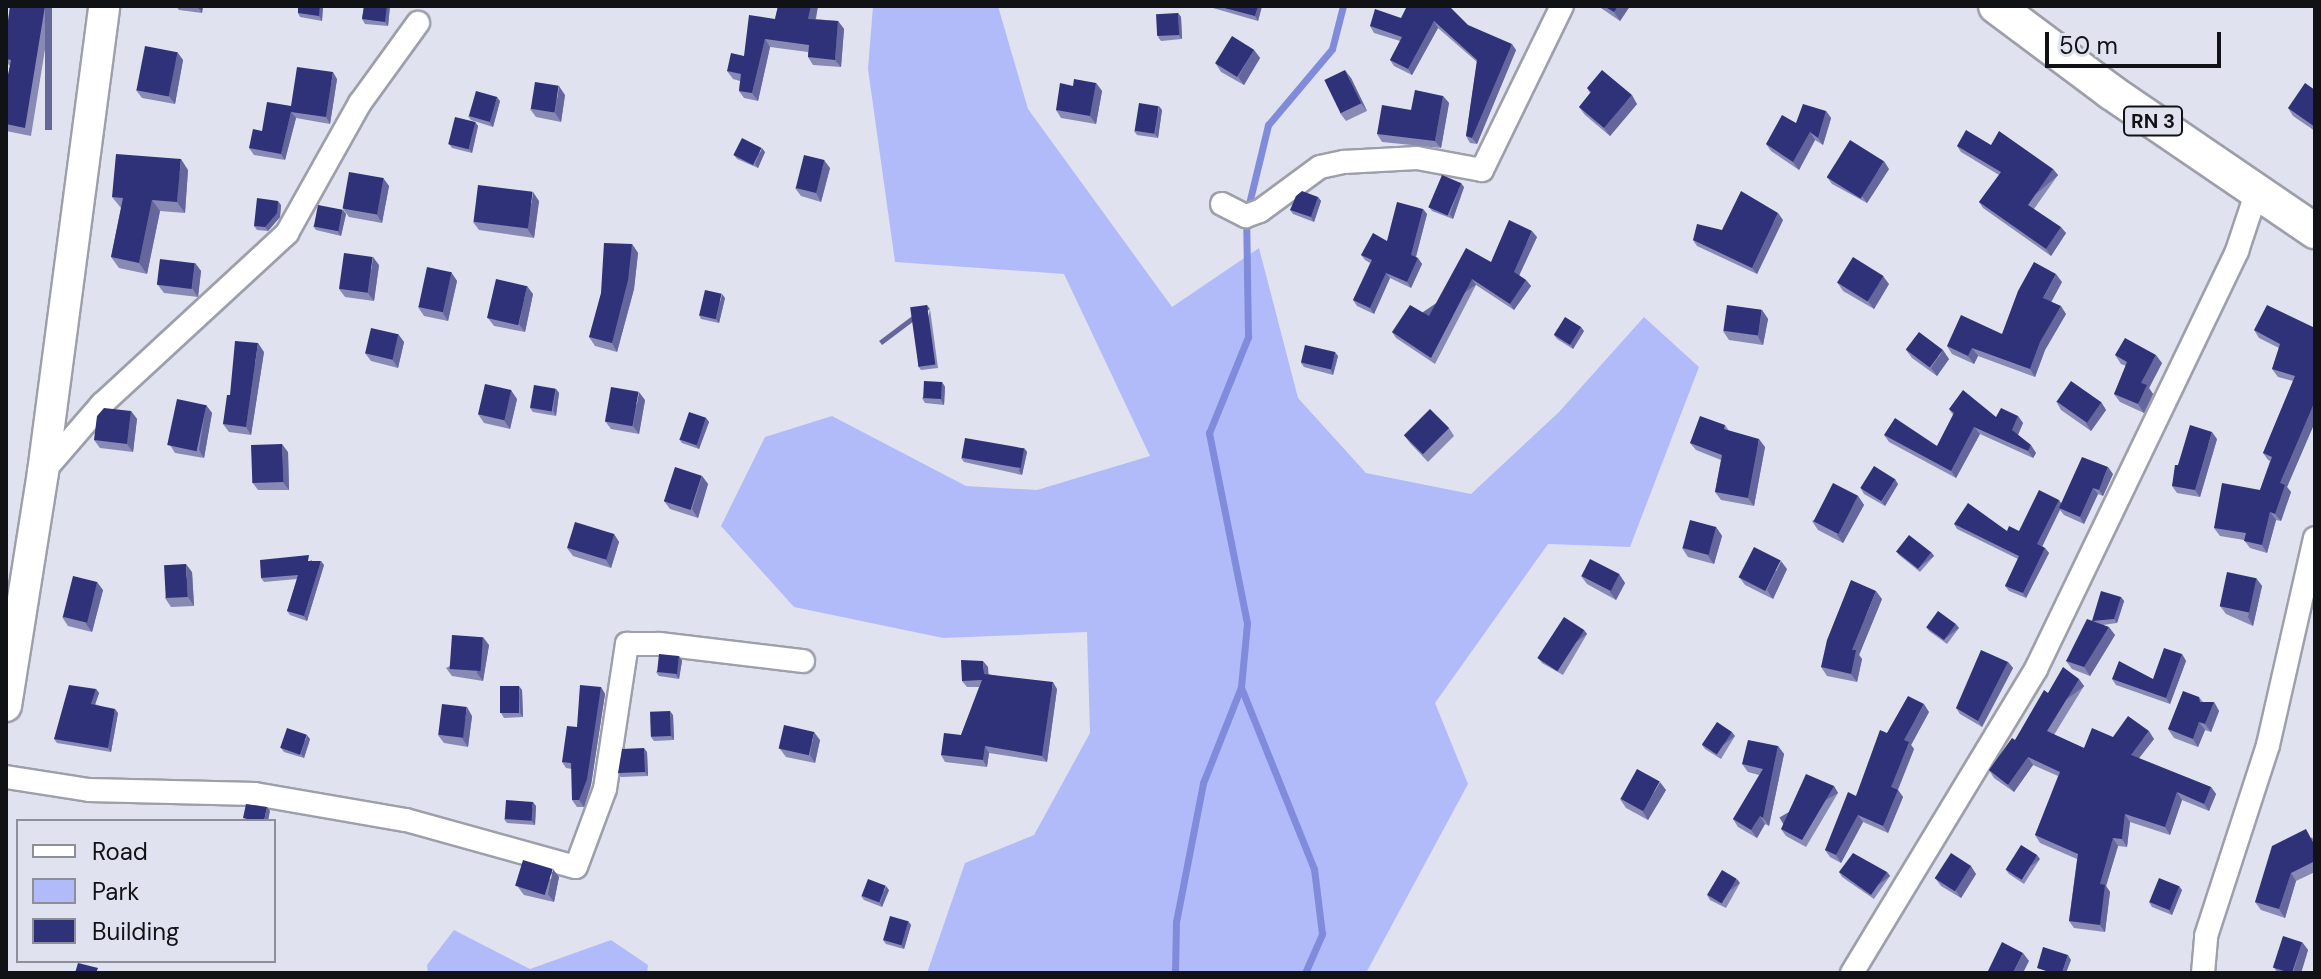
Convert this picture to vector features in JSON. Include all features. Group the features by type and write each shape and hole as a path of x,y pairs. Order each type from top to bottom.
{"main road":[{"path":"6,706 43,472 104,6"},
{"name":"RN 3","path":"1996,6 2256,194 2315,231"}],"street":[{"path":"1222,204 1246,216 1260,211 1320,167 1344,162 1417,158 1482,170 1562,6"},
{"path":"43,472 102,404 287,233 360,103 418,23"},
{"path":"1852,973 2036,669 2237,251 2256,194"},
{"path":"2203,973 2206,936 2268,745 2315,538"},
{"path":"6,777 89,790 255,794 406,820 576,867 605,789 627,644 660,644 803,661"}],"green space":[{"path":"873,6 998,6 1028,109 1172,307 1259,248 1298,398 1366,473 1471,494 1559,412 1644,317 1699,367 1630,547 1548,544 1435,703 1468,784 1366,973 927,973 965,863 1034,835 1090,733 1087,632 943,638 794,607 721,526 765,437 832,416 966,486 1037,490 1150,456 1064,274 895,262 868,69"},
{"path":"454,930 530,969 611,940 648,965 647,973 428,973 427,965"}],"building":[{"path":"10,6 45,6 25,128 6,124 6,85 11,60 6,59 6,37"},
{"path":"298,6 320,6 319,16 298,13"},
{"path":"364,6 387,6 385,22 362,19"},
{"path":"778,6 811,6 808,19 838,21 835,60 808,57 809,45 765,39 752,93 739,91 741,74 727,71 731,53 744,56 749,15 775,19"},
{"path":"1217,6 1258,6 1255,16"},
{"path":"1407,6 1449,6 1468,25 1512,44 1472,138 1466,136 1477,60 1434,21 1408,69 1390,60 1402,37 1370,26 1375,9 1401,18"},
{"path":"1604,6 1618,6 1614,12"},
{"path":"1178,13 1179,35 1157,36 1156,14"},
{"path":"1232,36 1254,50 1237,77 1215,63"},
{"path":"145,46 177,52 169,96 136,90"},
{"path":"297,67 333,72 326,117 291,112 281,154 249,148 253,129 262,131 267,102 291,106"},
{"path":"1345,70 1361,103 1341,113 1324,80"},
{"path":"1602,70 1632,95 1604,128 1579,107 1591,92 1587,88"},
{"path":"1074,79 1096,83 1090,116 1056,110 1060,83 1073,86"},
{"path":"535,82 559,86 554,112 531,109"},
{"path":"2305,83 2315,90 2315,127 2288,108"},
{"path":"1415,90 1443,96 1435,141 1377,134 1382,105 1411,110"},
{"path":"476,91 497,97 490,122 469,116"},
{"path":"1139,103 1159,106 1154,134 1135,131"},
{"path":"1803,104 1826,111 1818,138 1810,132 1793,162 1766,144 1782,115 1796,123"},
{"path":"455,117 475,122 469,149 448,144"},
{"path":"1966,130 1991,145 1999,131 2053,169 2028,205 2061,227 2046,249 1979,202 2001,172 1957,146"},
{"path":"742,138 762,148 753,165 733,155"},
{"path":"1850,140 1884,161 1861,199 1827,177"},
{"path":"116,154 181,159 177,202 152,200 139,263 111,257 123,198 112,197"},
{"path":"804,155 824,160 816,193 796,188"},
{"path":"349,172 383,178 377,215 343,208"},
{"path":"1442,175 1461,183 1448,215 1428,207"},
{"path":"478,185 533,192 528,228 473,222"},
{"path":"1302,191 1318,197 1311,217 1290,210 1296,196"},
{"path":"1741,191 1778,213 1752,268 1693,240 1697,224 1722,230"},
{"path":"257,198 278,201 277,213 265,227 254,226"},
{"path":"1397,202 1423,209 1411,255 1418,258 1407,282 1386,273 1370,308 1353,300 1372,260 1361,255 1373,233 1387,241"},
{"path":"318,205 343,210 338,231 314,227"},
{"path":"1509,220 1532,231 1514,272 1526,280 1510,304 1472,279 1431,358 1392,332 1410,305 1429,316 1466,248 1491,262"},
{"path":"604,243 632,244 628,280 612,343 589,337 601,293"},
{"path":"344,253 373,257 368,293 339,289"},
{"path":"1853,257 1884,276 1868,302 1837,282"},
{"path":"160,259 195,263 192,289 157,285"},
{"path":"2034,262 2056,274 2043,298 2061,306 2040,342 2030,369 1972,348 1968,356 1947,346 1961,315 2002,334 2018,291"},
{"path":"427,267 451,272 443,312 418,307"},
{"path":"496,279 527,286 518,325 487,318"},
{"path":"705,290 722,294 716,319 699,315"},
{"path":"927,305 935,364 919,367 910,307"},
{"path":"1727,305 1762,310 1758,336 1723,331"},
{"path":"2267,305 2315,328 2315,401 2280,483 2285,485 2275,514 2270,512 2262,545 2244,541 2246,533 2214,528 2222,483 2260,490 2272,457 2263,453 2295,376 2272,369 2280,344 2254,330"},
{"path":"1565,317 1581,327 1570,345 1554,335"},
{"path":"371,328 398,334 392,360 365,353"},
{"path":"1919,332 1943,350 1930,368 1906,350"},
{"path":"2125,338 2156,355 2141,383 2147,385 2138,404 2114,394 2127,362 2115,355"},
{"path":"235,341 258,343 246,427 223,424 227,395 230,395"},
{"path":"1305,345 1335,352 1331,370 1301,363"},
{"path":"924,381 942,382 941,399 923,398"},
{"path":"2071,381 2101,402 2087,423 2057,401"},
{"path":"485,384 511,390 504,420 478,414"},
{"path":"534,385 556,389 552,411 530,408"},
{"path":"611,387 639,392 632,426 605,421"},
{"path":"1963,390 1996,417 2001,408 2018,416 2012,430 2031,445 2028,451 1974,427 1951,471 1884,435 1895,418 1937,446 1954,413 1949,409"},
{"path":"177,399 206,405 197,451 167,445"},
{"path":"104,408 131,411 127,444 94,440 97,416"},
{"path":"1430,409 1449,428 1423,454 1404,435"},
{"path":"689,412 706,418 697,445 680,439"},
{"path":"1700,416 1725,425 1724,429 1759,439 1748,498 1715,492 1722,455 1690,443"},
{"path":"2190,425 2212,432 2195,490 2172,486 2175,465 2178,465"},
{"path":"965,438 1024,448 1021,468 962,458"},
{"path":"282,444 283,482 252,483 251,445"},
{"path":"2082,457 2108,467 2099,490 2093,488 2080,517 2059,508"},
{"path":"1874,466 1895,479 1881,501 1860,488"},
{"path":"675,467 702,476 691,510 664,501"},
{"path":"1833,483 1858,496 1838,534 1813,521"},
{"path":"2039,490 2059,500 2037,544 2045,548 2023,593 2005,586 2019,556 1954,524 1968,503 2007,531 2009,526 2019,531"},
{"path":"1690,520 1716,527 1709,555 1682,548"},
{"path":"575,522 614,534 606,560 567,548"},
{"path":"1909,535 1931,552 1918,569 1896,552"},
{"path":"1754,547 1781,561 1765,591 1739,577"},
{"path":"309,555 308,561 321,561 304,616 287,611 298,575 261,578 260,560"},
{"path":"1590,559 1619,574 1611,591 1581,576"},
{"path":"186,564 188,597 166,598 164,565"},
{"path":"2227,572 2256,578 2249,612 2220,606"},
{"path":"73,576 97,582 87,623 63,617"},
{"path":"1851,580 1876,591 1852,650 1856,650 1851,674 1821,667 1827,640"},
{"path":"2101,591 2121,597 2114,619 2092,621"},
{"path":"1938,611 1956,624 1944,640 1926,627"},
{"path":"1564,617 1584,630 1557,671 1537,658"},
{"path":"2087,619 2109,627 2084,667 2066,661"},
{"path":"452,635 483,637 481,671 450,669"},
{"path":"2164,648 2182,654 2166,698 2112,679 2119,661 2153,679"},
{"path":"1981,650 2008,662 1978,721 1956,708"},
{"path":"659,654 679,656 677,674 657,672"},
{"path":"961,660 983,661 984,674 1053,682 1042,756 985,746 983,760 941,755 944,733 961,735 982,680 962,681"},
{"path":"2063,667 2079,679 2047,731 2084,748 2092,728 2113,737 2128,716 2149,731 2131,755 2211,787 2204,804 2177,792 2165,827 2125,814 2122,839 2113,838 2100,884 2105,885 2100,925 2069,921 2078,854 2035,835 2060,772 2028,757 2008,785 1989,770 2012,738 2015,740 2044,690 2048,693"},
{"path":"69,685 96,689 91,704 115,709 108,748 54,739"},
{"path":"580,685 601,687 587,779 579,800 572,800 571,763 562,762 567,726 577,727"},
{"path":"500,686 519,686 519,713 500,713"},
{"path":"2183,691 2199,697 2200,702 2214,702 2205,724 2199,722 2193,739 2168,729"},
{"path":"1908,696 1924,704 1904,740 1909,742 1891,787 1898,790 1883,826 1858,815 1836,855 1825,850 1848,792 1856,796 1880,730 1887,733"},
{"path":"442,704 467,707 463,738 438,735"},
{"path":"670,711 671,736 651,737 650,712"},
{"path":"1717,722 1732,732 1717,754 1702,744"},
{"path":"784,725 814,732 809,755 779,748"},
{"path":"287,728 307,735 300,755 280,748"},
{"path":"1748,740 1778,746 1763,818 1760,816 1751,830 1733,819 1763,769 1742,764"},
{"path":"644,748 645,772 618,773 622,749"},
{"path":"1637,769 1660,782 1643,811 1621,799"},
{"path":"1806,774 1834,786 1802,840 1781,829"},
{"path":"506,800 533,802 532,821 505,819"},
{"path":"246,804 267,807 264,819 243,818"},
{"path":"2306,829 2315,846 2315,861 2291,873 2279,909 2255,902 2272,846"},
{"path":"2021,845 2037,855 2022,880 2006,870"},
{"path":"1853,853 1887,872 1871,895 1839,872"},
{"path":"1951,853 1971,866 1955,891 1935,878"},
{"path":"523,860 553,869 545,895 515,886"},
{"path":"1722,870 1737,879 1722,904 1707,895"},
{"path":"2159,878 2179,886 2170,910 2149,902"},
{"path":"868,879 886,886 879,903 862,896"},
{"path":"890,916 908,921 901,945 883,940"},
{"path":"2283,936 2302,942 2292,973 2273,967"},
{"path":"2002,942 2023,953 2013,973 1987,973"},
{"path":"2043,947 2068,955 2062,973 2037,968"},
{"path":"78,963 98,968 96,973 75,973"}],"waterway":[{"path":"1305,973 1322,934 1314,869 1241,687 1247,623 1209,433 1248,337 1246,216 1268,125 1332,49 1343,6"},
{"path":"1175,973 1176,922 1203,783 1241,687"}]}
